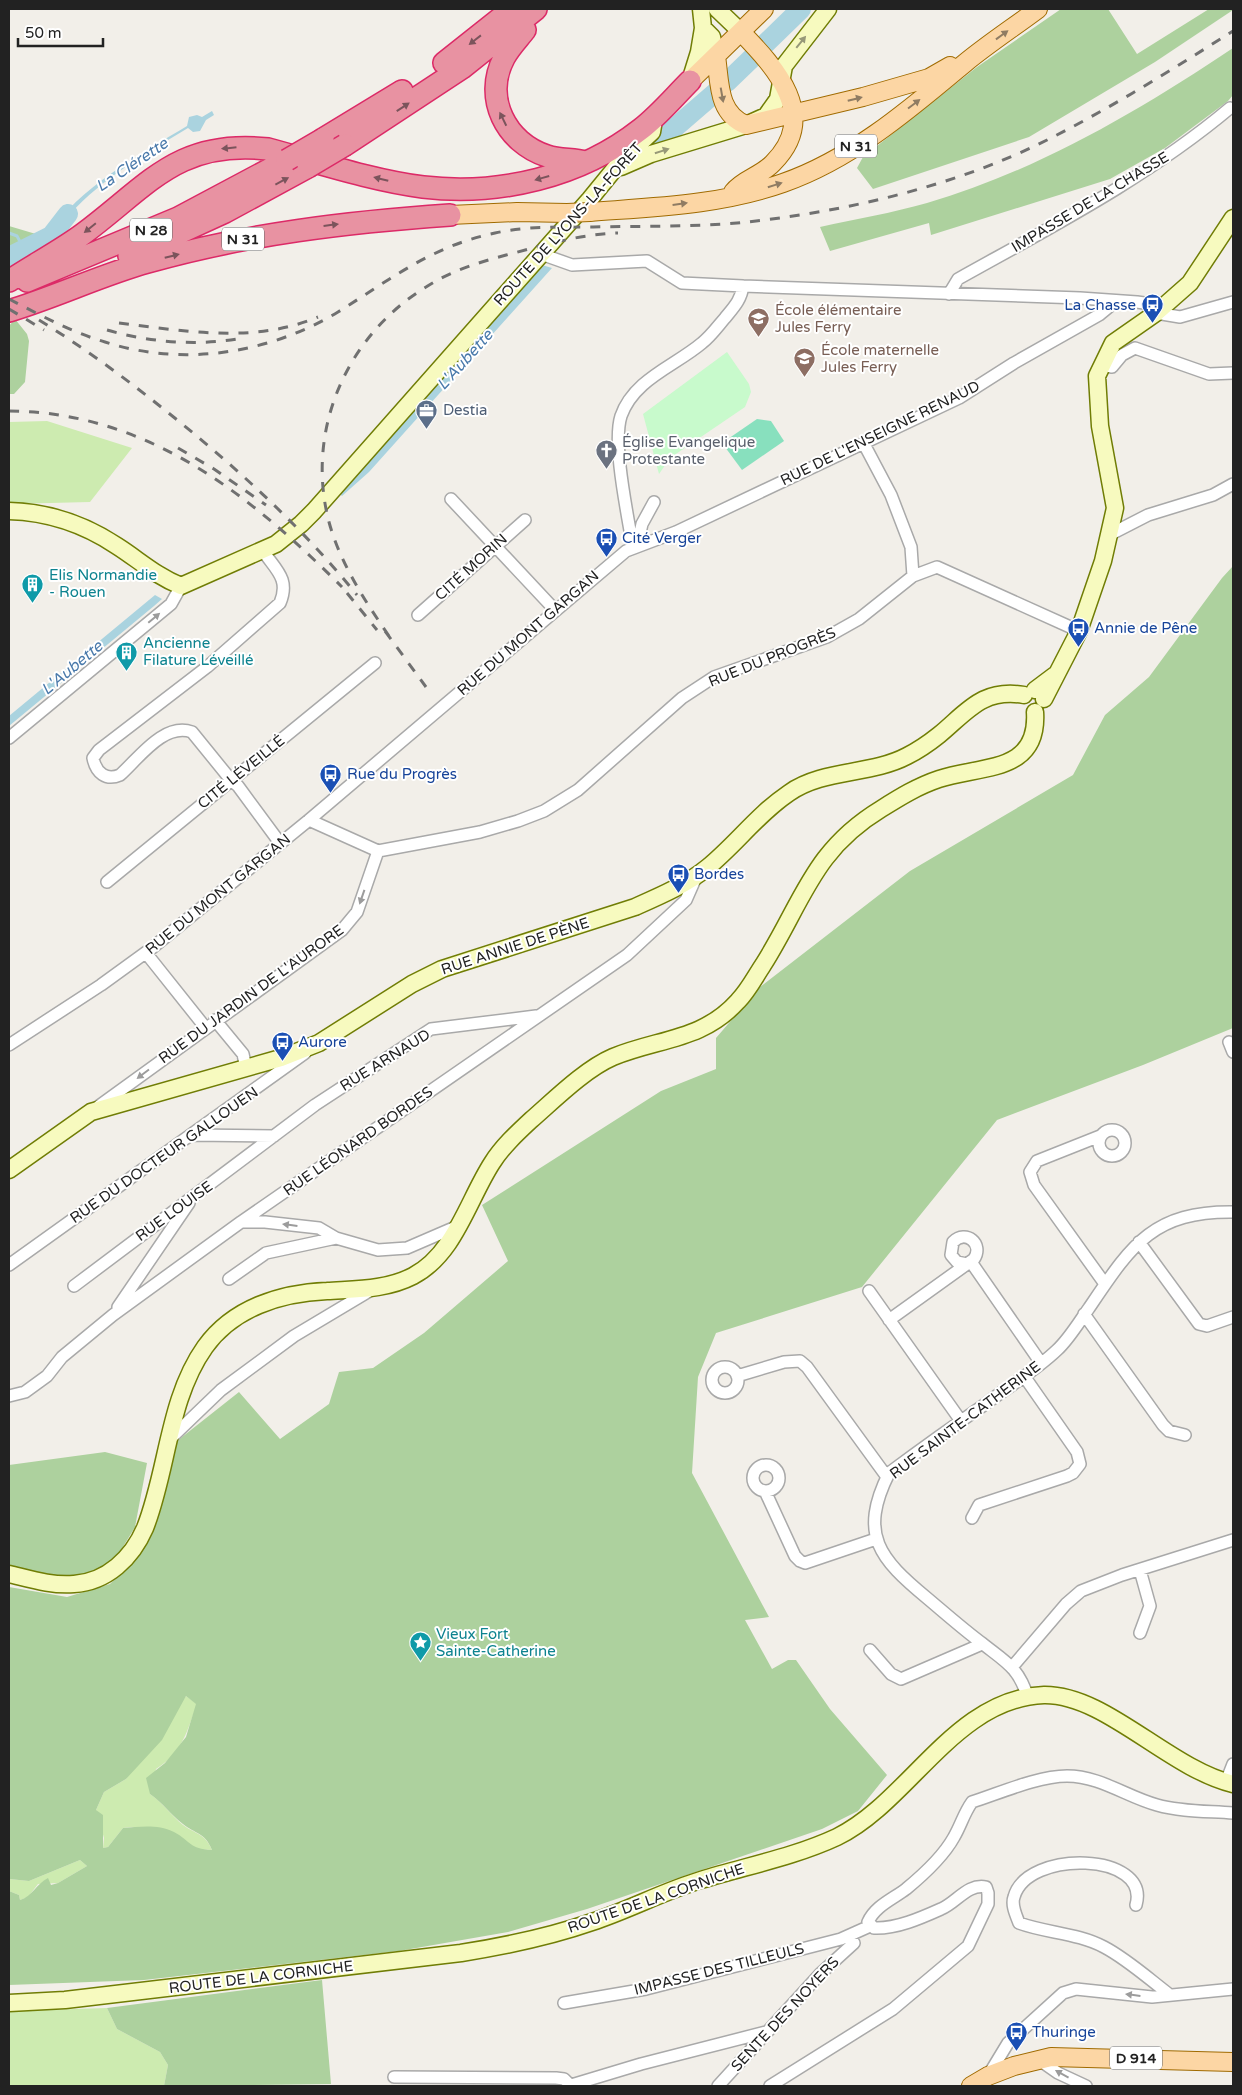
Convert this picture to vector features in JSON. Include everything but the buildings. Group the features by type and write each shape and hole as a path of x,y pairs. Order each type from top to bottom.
{"highway":[{"name":"N 28","path":"9,289 178,218 287,160 451,58 512,9"},
{"name":"N 28","path":"9,306 175,236 308,167 345,145 462,68 536,9"},
{"path":"540,9 501,63 496,90 497,106 503,121 511,133 529,148 549,157 588,162"},
{"path":"9,282 84,233 135,189 170,166 215,150 233,147 268,150 404,184 467,189 514,185 588,162 614,148 655,117 690,81"},
{"name":"N 31","path":"9,311 43,301 146,262 220,243 330,224 450,215"}],"main road":[{"path":"690,81 764,9"},
{"name":"N 31","path":"450,215 517,212 590,212 662,207 728,198 784,183 831,161 885,126 932,92 967,62 1038,9"},
{"path":"728,198 739,184 750,180 777,159 791,132 793,115 792,104 781,79 765,57 741,32"},
{"path":"716,56 721,100 730,115 746,125 793,115 929,78 956,62 967,62"},
{"name":"D 914","path":"971,2086 988,2076 1038,2059 1051,2057 1106,2056 1233,2062"}],"street":[{"path":"690,81 695,67 703,28 701,9"},
{"path":"717,9 741,32"},
{"path":"616,168 651,154 746,125 766,116 778,99 784,66 828,9"},
{"path":"703,28 712,37 716,56"},
{"name":"IMPASSE DE LA CHASSE","path":"949,294 958,279 1100,200 1175,152 1230,108"},
{"name":"ROUTE DE LYONS-LA-FORÊT","path":"181,586 263,551 285,538 306,519 621,161 652,132 655,117"},
{"path":"9,1574 51,1584 75,1584 96,1580 120,1565 141,1534 187,1377 207,1343 222,1328 248,1310 275,1298 310,1292 374,1288 400,1282 422,1271 442,1251 458,1226 484,1175 502,1149 564,1092 594,1068 611,1058 706,1028 724,1015 741,998 769,955 807,882 822,860 840,840 864,819 917,788 943,778 1004,765 1015,760 1028,746 1034,728 1032,700 1057,673 1078,631 1103,561 1110,535 1115,508 1100,426 1096,384 1101,365 1113,343 1160,310 1190,283 1233,218"},
{"path":"541,254 572,265 647,261 682,283 1116,300 1180,316 1233,302"},
{"path":"635,547 618,443 621,416 634,393 662,370 702,344 741,298 743,286"},
{"name":"RUE DE L'ENSEIGNE RENAUD","path":"635,547 676,532 959,398 1014,363 1099,315 1116,300"},
{"path":"1101,365 1112,367 1122,355 1135,348 1209,374 1233,373"},
{"path":"864,444 891,495 910,546 913,576"},
{"path":"1110,535 1148,515 1213,495 1233,484"},
{"path":"451,499 555,610"},
{"path":"635,547 642,524 654,502"},
{"path":"9,511 51,517 84,527 117,546 165,580 181,586 171,604 9,738"},
{"name":"CITÉ MORIN","path":"418,615 525,520"},
{"name":"RUE DU MONT GARGAN","path":"9,1045 146,953 308,820 610,563 635,547"},
{"path":"263,551 283,580 285,590 280,603 206,667 99,750 93,758 95,766 103,776 113,778 120,775 163,736 174,730 192,732 238,786 280,843"},
{"name":"RUE DU PROGRÈS","path":"378,851 480,832 518,822 544,811 578,790 682,698 714,678 827,637 859,619 913,576 937,567 1078,631"},
{"name":"CITÉ LÉVEILLÉ","path":"107,882 375,663"},
{"name":"RUE ANNIE DE PÈNE","path":"9,1170 91,1112 246,1068 319,1043 412,984 442,969 635,907 697,875 717,859 773,804 791,791 819,779 898,761 940,735 979,700 988,696 1002,695 1032,700"},
{"path":"308,820 378,851"},
{"name":"RUE DU JARDIN DE L'AURORE","path":"91,1112 205,1027 342,930 357,912 378,851"},
{"name":"RUE LÉONARD BORDES","path":"9,1396 25,1392 47,1376 62,1357 113,1315 241,1222 628,955 686,900 697,875"},
{"path":"146,953 205,1027"},
{"name":"RUE ARNAUD","path":"274,1136 315,1105 431,1029 539,1015"},
{"path":"215,1020 242,1054 246,1068"},
{"name":"RUE DU DOCTEUR GALLOUEN","path":"9,1265 192,1136 319,1043"},
{"path":"192,1136 274,1136"},
{"name":"RUE LOUISE","path":"74,1286 167,1214 191,1200 274,1136"},
{"path":"1100,1136 1036,1161 1030,1172 1034,1185 1105,1284"},
{"path":"113,1315 191,1200"},
{"name":"RUE SAINTE-CATHERINE","path":"1028,1698 1013,1666 982,1644 899,1574 887,1561 876,1539 874,1524 878,1495 887,1477 1058,1349 1105,1284 1139,1242 1168,1221 1202,1213 1233,1212"},
{"path":"241,1222 265,1222 319,1228 336,1238 378,1250 407,1248 458,1226"},
{"path":"229,1279 266,1253 336,1238"},
{"path":"1139,1242 1199,1324 1207,1326 1233,1317"},
{"path":"889,1320 968,1263 1041,1363"},
{"path":"169,1440 220,1390 294,1336 374,1288"},
{"path":"869,1291 961,1421"},
{"path":"1084,1314 1163,1425 1169,1431 1185,1435"},
{"path":"737,1376 784,1362 800,1360 887,1477"},
{"path":"972,1518 979,1505 1067,1476 1073,1473 1080,1464 1077,1452 1024,1376"},
{"path":"766,1491 795,1556 800,1561 805,1563 876,1539"},
{"path":"1013,1666 1066,1604 1081,1591 1233,1540"},
{"path":"1140,1570 1150,1606 1140,1634"},
{"path":"870,1650 891,1674 901,1680 982,1644"},
{"name":"ROUTE DE LA CORNICHE","path":"9,2003 65,2000 461,1953 524,1941 592,1922 698,1880 813,1847 837,1837 865,1819 969,1724 992,1710 1043,1695 1060,1696 1087,1704 1180,1762 1229,1783"},
{"path":"1229,1783 1233,1764"},
{"path":"770,2086 892,2009 968,1946 988,1904 986,1887 979,1885 943,1908 886,1928 872,1927 868,1922 872,1913 906,1889 938,1859 954,1837 965,1812 972,1802 1038,1781 1067,1776 1096,1780 1156,1805 1177,1810 1233,1813"},
{"path":"1136,1905 1138,1899 1130,1879 1104,1864 1096,1863 1047,1866 1022,1883 1014,1897 1014,1910 1019,1923 1030,1927 1052,1930 1104,1947 1170,1995"},
{"name":"SENTE DES NOYERS","path":"718,2086 820,1974 872,1927"},
{"name":"IMPASSE DES TILLEULS","path":"564,2003 646,1989 842,1939 872,1927"},
{"path":"988,2076 1008,2043 1063,1993 1076,1990 1152,1997 1233,1989"},
{"path":"394,2077 564,2078 570,2086 641,2064 766,2032"},
{"path":"1038,2059 1058,2073 1086,2086"}],"green space":[{"path":"1061,9 1108,9 1137,54 1209,9 1233,10 1155,62 1029,137 873,189 857,168 863,157 977,67"},
{"path":"1233,48 1233,95 1228,101 1165,148 1110,179 931,235 929,223 830,251 820,227 927,203 968,190 1008,174 1047,157 1124,116"},
{"path":"9,226 56,240 9,265"},
{"path":"15,319 27,334 29,341 25,382 14,394 9,394 9,326"},
{"path":"727,352 749,384 751,392 745,407 670,458 659,474 643,414"},
{"path":"757,419 771,421 784,441 742,470 722,443"},
{"path":"47,421 132,448 90,502 9,504 9,422"},
{"path":"1233,566 1233,1028 1143,1065 997,1120 862,1287 716,1333 698,1377 692,1473 769,1617 745,1620 772,1669 788,1660 796,1660 830,1709 887,1775 858,1811 822,1829 587,1909 508,1932 399,1951 144,1980 9,1985 9,1891 19,1895 20,1900 28,1896 40,1883 48,1878 51,1885 58,1883 87,1866 80,1860 29,1881 9,1879 9,1587 67,1597 110,1584 141,1553 158,1517 161,1486 177,1441 239,1392 280,1439 329,1404 339,1372 373,1368 424,1333 508,1261 482,1205 661,1091 716,1069 716,1038 760,987 910,871 1073,775 1105,715 1149,677 1222,578","holes":["186,1696 196,1704 186,1737 165,1763 146,1778 150,1794 183,1824 203,1836 212,1850 194,1846 180,1835 168,1829 148,1827 123,1828 108,1847 103,1848 103,1815 96,1810 104,1792 126,1779 162,1740"]},
{"path":"105,1452 147,1463 135,1527 118,1555 93,1573 66,1579 9,1571 9,1465"},
{"path":"186,1696 197,1704 178,1748 156,1769 150,1794 183,1825 203,1837 212,1850 197,1849 132,1827 123,1828 108,1847 103,1848 104,1838 96,1810 104,1792 126,1779"},
{"path":"80,1860 87,1866 58,1883 38,1884 28,1897 20,1900 19,1895 9,1891 9,1879 29,1881"},
{"path":"322,1980 331,2084 164,2086 168,2065 160,2052 117,2029 107,2008"},
{"path":"107,2008 117,2029 160,2052 168,2065 164,2086 9,2086 9,2011"}],"water":[{"path":"212,111 214,115 206,120 200,131 193,132 188,128 126,167 83,201 60,224 54,236 49,235 76,202 111,173 187,126 189,117 197,115 202,117"},
{"path":"542,265 552,268 369,472 342,496 339,493"},
{"path":"155,595 162,599 9,726 9,716"}],"waterway":[{"name":"L'Aubette","path":"765,44 801,9"},
{"name":"L'Aubette","path":"727,82 754,56"},
{"name":"L'Aubette","path":"661,143 672,130 716,92"},
{"name":"La Clérette","path":"9,257 51,236 68,214"},
{"path":"9,233 17,236 25,251"}],"railway":[{"path":"9,299 80,333 135,350 164,354 195,355 254,347 283,338 311,326 338,312 413,265 451,246 495,233 544,227 683,226 737,223 856,205 935,184 1011,157 1071,128 1165,74 1233,31"},
{"path":"389,636 346,567 329,522 323,488 323,454 328,421 338,389 354,359 374,332 398,307 426,287 446,276 479,263 552,243 591,235 618,233"},
{"path":"9,309 44,330"},
{"path":"119,323 194,332 244,333 294,325 318,317"},
{"path":"39,320 119,375 217,453 290,521 357,595"},
{"path":"107,330 172,342 205,342 237,339"},
{"path":"9,411 59,415 106,426 150,443 192,464 270,520 342,587"},
{"path":"178,448 214,469 266,505"},
{"path":"347,593 377,630"},
{"path":"385,631 426,687"}],"place":[{"name":"La Chasse","path":"1152,324"},
{"name":"École élémentaire Jules Ferry","path":"759,338"},
{"name":"École maternelle Jules Ferry","path":"805,378"},
{"name":"Destia","path":"427,429"},
{"name":"Église Evangelique Protestante","path":"606,470"},
{"name":"Cité Verger","path":"606,557"},
{"name":"Elis Normandie - Rouen","path":"33,603"},
{"name":"Annie de Pêne","path":"1078,647"},
{"name":"Ancienne Filature Léveillé","path":"127,671"},
{"name":"Rue du Progrès","path":"331,793"},
{"name":"Bordes","path":"678,893"},
{"name":"Aurore","path":"282,1061"},
{"name":"Vieux Fort Sainte-Catherine","path":"420,1662"},
{"name":"Thuringe","path":"1016,2051"}]}
